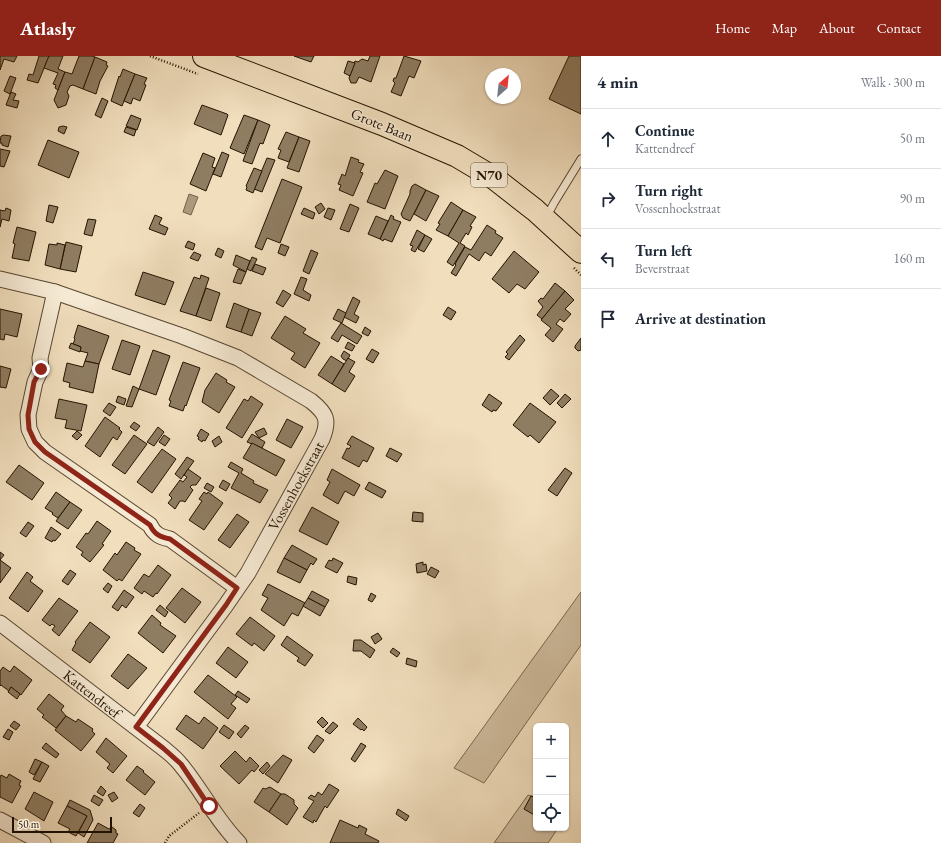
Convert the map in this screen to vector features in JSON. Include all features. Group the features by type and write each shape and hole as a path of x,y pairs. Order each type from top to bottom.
{"main road":[{"name":"Grote Baan","path":"203,66 382,124 457,156 494,178 545,220 575,258"}],"street":[{"name":"Vossenhoekstraat","path":"0,279 55,292 182,336 238,358 311,401 321,409 326,418 326,430 322,439 248,573 136,727"},
{"path":"55,292 40,358 41,369 34,382 28,415 29,429 35,442 45,452 150,525 153,532 170,539 237,588"},
{"name":"Kattendreef","path":"0,623 163,748 181,764 224,827 239,843"},
{"path":"0,820 42,843"}],"lane":[{"path":"545,220 581,159"}],"path":[{"path":"150,56 203,66"},
{"path":"575,258 581,275"},
{"path":"165,843 169,836 209,806"}],"shaded area":[{"path":"189,194 198,197 191,215 183,212"},
{"path":"581,592 581,645 484,783 454,768"},
{"path":"528,795 533,796 533,831 556,831 548,843 494,843"}],"building":[{"path":"0,56 17,56 14,62 4,59 0,70"},
{"path":"39,56 49,56 38,83 27,80 29,74 33,75"},
{"path":"49,56 63,56 58,69 65,72 58,90 55,88 56,85 53,84 58,73 44,68"},
{"path":"79,56 95,57 83,89 73,85 70,86 67,92 69,96 66,105 58,108 54,100 65,72 72,74"},
{"path":"294,56 314,56 311,62"},
{"path":"370,56 380,56 371,82 359,77 356,83 351,83 349,78 355,61 358,62 362,59 368,61"},
{"path":"404,56 421,61 414,78 409,76 401,96 391,92 395,83 393,81 394,78 396,78"},
{"path":"569,56 581,56 581,114 549,99"},
{"path":"95,57 107,62 106,65 108,66 100,81 96,94 83,89"},
{"path":"348,61 355,63 350,76 344,73"},
{"path":"123,69 135,74 122,106 111,101 119,76 120,77"},
{"path":"135,74 147,78 140,101 133,98 131,104 124,101"},
{"path":"10,76 16,78 10,94 4,91"},
{"path":"11,92 16,94 13,100 19,101 17,108 6,105"},
{"path":"102,98 108,101 101,118 95,115"},
{"path":"202,105 228,115 221,135 194,124"},
{"path":"131,115 141,119 137,130 126,126"},
{"path":"244,115 258,120 244,154 230,148"},
{"path":"258,120 270,125 263,144 260,143 252,164 243,161"},
{"path":"59,127 67,127 64,134 58,131"},
{"path":"126,127 136,130 134,136 124,132"},
{"path":"286,132 299,137 289,162 278,158 281,150 278,149"},
{"path":"1,136 11,136 8,147 0,143"},
{"path":"299,137 310,141 299,172 287,168"},
{"path":"48,140 79,152 69,178 38,165"},
{"path":"0,149 10,151 4,167 0,166"},
{"path":"222,152 229,155 221,177 213,174"},
{"path":"203,153 215,158 212,167 215,168 206,191 190,184"},
{"path":"351,157 364,164 360,172 363,173 353,196 339,190 341,185 338,184 342,174 345,176"},
{"path":"267,158 275,160 262,192 254,189"},
{"path":"254,168 262,171 253,193 246,190 246,186"},
{"path":"385,170 398,176 385,209 367,202 375,183 377,184"},
{"path":"282,179 302,187 280,243 267,238 262,250 255,247"},
{"path":"415,184 426,190 410,221 403,218 401,214 412,186"},
{"path":"426,190 439,196 426,221 414,214"},
{"path":"451,202 463,210 448,236 436,230 440,224 438,223"},
{"path":"321,203 325,209 319,214 315,207"},
{"path":"350,204 359,208 349,232 340,229"},
{"path":"49,205 58,207 53,223 46,221"},
{"path":"6,208 11,210 9,221 2,219 0,227 0,210 5,211"},
{"path":"304,208 315,213 313,219 301,214"},
{"path":"328,208 335,210 331,220 324,217"},
{"path":"463,210 476,217 470,226 472,227 468,235 466,233 460,243 465,246 453,266 447,262 459,243 448,236"},
{"path":"155,215 162,218 159,224 168,228 165,235 149,229"},
{"path":"391,215 394,217 393,219 401,222 392,242 384,239 383,241 380,239"},
{"path":"376,216 388,221 380,239 368,234"},
{"path":"88,219 96,220 92,236 84,234"},
{"path":"487,225 503,238 491,256 485,252 479,261 469,254 456,276 451,273 465,247 471,250"},
{"path":"17,227 36,232 29,261 12,258 15,244 13,243"},
{"path":"417,230 425,235 415,252 411,250 413,246 410,245"},
{"path":"425,235 432,239 424,252 418,249"},
{"path":"188,241 195,244 193,250 185,247"},
{"path":"66,242 82,246 76,272 60,269"},
{"path":"57,243 65,245 60,269 45,265 49,244 57,245"},
{"path":"281,244 289,247 285,256 278,253"},
{"path":"218,248 224,251 221,258 215,255"},
{"path":"311,250 318,253 309,274 303,271"},
{"path":"514,251 539,272 525,289 517,284 509,293 492,279"},
{"path":"194,252 201,255 198,261 190,258"},
{"path":"236,255 250,261 246,272 233,265"},
{"path":"252,257 257,259 251,271 247,269"},
{"path":"255,264 266,268 263,275 252,271"},
{"path":"238,269 246,272 241,284 233,282"},
{"path":"143,272 174,282 165,305 135,295"},
{"path":"201,275 209,278 196,316 180,311 194,277 200,279"},
{"path":"301,277 307,279 303,290 311,295 309,301 294,294"},
{"path":"555,283 565,291 542,319 537,315 543,307 538,301 541,298 543,299"},
{"path":"206,288 220,293 211,321 196,316"},
{"path":"283,290 291,295 283,307 276,303"},
{"path":"565,291 574,300 565,309 571,314 564,322 560,319 556,324 563,329 553,342 545,335 551,328 541,320"},
{"path":"353,297 360,301 354,314 359,317 356,323 344,317"},
{"path":"234,303 249,309 241,332 226,327"},
{"path":"448,307 456,312 451,320 443,315"},
{"path":"0,309 22,314 17,337 5,334 4,340 0,339"},
{"path":"249,309 261,313 252,336 241,332"},
{"path":"338,309 346,313 342,323 333,319"},
{"path":"285,316 306,329 303,333 320,343 305,368 291,359 295,353 271,338"},
{"path":"341,323 362,336 357,344 342,335 338,342 331,338"},
{"path":"78,325 109,336 99,364 85,361 88,353 80,351 81,347 73,344"},
{"path":"365,327 371,331 368,336 362,333"},
{"path":"520,335 525,340 509,360 505,357 508,354 506,352"},
{"path":"581,338 581,350 578,351 575,346"},
{"path":"122,340 140,346 130,375 112,369"},
{"path":"348,342 355,346 352,351 345,348"},
{"path":"71,343 81,347 80,352 69,348"},
{"path":"372,349 379,353 373,363 366,359"},
{"path":"153,350 170,356 156,395 139,389"},
{"path":"344,351 350,355 347,361 341,356"},
{"path":"331,356 344,364 332,384 318,375"},
{"path":"348,358 355,362 349,372 355,376 345,392 332,384"},
{"path":"85,361 99,364 93,393 69,387 70,383 63,381 67,363 83,367"},
{"path":"183,362 200,368 183,411 169,406 171,401 169,400"},
{"path":"0,366 11,369 6,388 0,387"},
{"path":"216,373 227,380 226,382 235,387 219,413 202,402 205,390"},
{"path":"133,386 139,389 132,407 126,406"},
{"path":"551,389 559,396 550,405 543,398"},
{"path":"489,394 502,403 496,411 493,410 492,412 482,405"},
{"path":"565,394 571,399 562,408 557,403"},
{"path":"118,396 126,399 124,405 116,402"},
{"path":"251,396 263,404 242,438 226,428 244,399 248,401"},
{"path":"59,399 87,405 81,431 65,428 67,420 55,418"},
{"path":"109,403 116,407 110,416 103,411"},
{"path":"530,403 556,422 539,443 530,435 528,437 513,425"},
{"path":"105,417 120,428 119,429 122,432 117,440 113,437 100,457 85,446"},
{"path":"287,419 303,427 291,448 276,440"},
{"path":"134,422 140,426 136,431 130,427"},
{"path":"158,427 164,432 154,446 147,442"},
{"path":"264,428 267,434 259,438 255,432"},
{"path":"201,429 209,434 205,441 203,440 202,442 197,436"},
{"path":"77,431 82,435 77,440 72,436"},
{"path":"252,434 265,442 262,448 247,442"},
{"path":"134,435 147,444 125,474 112,465"},
{"path":"164,435 170,439 165,446 159,442"},
{"path":"219,436 222,442 215,447 212,441"},
{"path":"352,436 374,448 367,462 363,460 359,467 342,458 347,448 349,449 351,446 347,444"},
{"path":"252,443 285,460 276,476 243,458"},
{"path":"390,448 402,454 397,462 386,456"},
{"path":"162,449 176,459 152,493 137,482"},
{"path":"187,457 194,461 181,479 175,474"},
{"path":"231,462 243,469 241,473 254,481 253,483 268,490 260,503 231,488 239,473 228,467"},
{"path":"19,465 44,483 32,500 6,482"},
{"path":"565,468 572,473 557,496 548,490"},
{"path":"188,469 201,478 196,485 192,485 190,487 193,490 185,502 180,501 175,509 168,503 172,498 169,495 180,480 183,482 187,477 184,475"},
{"path":"332,469 360,485 354,496 345,491 338,504 323,495 330,482 327,480"},
{"path":"223,480 230,484 226,491 219,487"},
{"path":"369,482 386,491 382,498 365,489"},
{"path":"207,483 214,487 211,492 204,488"},
{"path":"56,492 70,502 58,518 45,508"},
{"path":"204,492 207,494 208,492 223,503 204,530 189,520 202,501 199,499"},
{"path":"70,502 82,510 68,529 56,521"},
{"path":"312,507 339,522 327,545 299,531"},
{"path":"413,512 423,513 423,522 412,521"},
{"path":"237,514 249,522 230,548 218,540"},
{"path":"97,521 111,531 102,544 104,545 90,562 81,555 83,552 76,547"},
{"path":"28,522 34,526 26,537 20,533"},
{"path":"51,527 61,534 55,541 53,540 52,542 45,538"},
{"path":"126,542 135,548 134,550 141,554 122,581 119,579 117,581 103,570 115,553 117,555"},
{"path":"292,545 317,559 313,565 311,563 307,570 284,558"},
{"path":"0,552 4,555 0,560"},
{"path":"284,558 307,570 300,583 277,572"},
{"path":"333,558 343,563 337,573 325,567 329,560 332,561"},
{"path":"0,560 11,568 0,583"},
{"path":"423,562 423,565 426,564 427,571 417,573 416,564"},
{"path":"158,565 171,575 157,594 156,593 153,597 144,591 142,594 134,588 144,574 149,577"},
{"path":"431,567 439,571 435,578 427,574"},
{"path":"70,570 76,574 68,585 62,581"},
{"path":"27,572 33,577 30,581 43,591 28,612 9,598"},
{"path":"348,576 357,578 356,585 347,582"},
{"path":"108,583 112,586 108,593 103,589"},
{"path":"268,584 305,603 298,616 292,613 284,626 261,610 268,598 262,595"},
{"path":"182,588 201,602 185,623 166,608"},
{"path":"124,590 134,597 126,608 122,605 118,611 112,607"},
{"path":"312,591 329,600 325,607 308,598"},
{"path":"371,593 376,596 372,602 368,600"},
{"path":"59,598 78,611 59,636 52,630 55,626 52,624 50,626 42,620"},
{"path":"308,598 325,607 320,616 303,606"},
{"path":"160,605 168,612 165,617 156,610"},
{"path":"152,615 161,623 160,625 176,636 163,653 138,633"},
{"path":"250,617 275,636 264,651 254,643 252,646 236,634"},
{"path":"90,622 110,637 90,663 72,650 76,643 75,642"},
{"path":"378,633 382,639 375,644 371,637"},
{"path":"287,636 313,655 305,666 297,661 299,658 281,645"},
{"path":"354,640 361,640 375,650 370,658 361,651 353,651"},
{"path":"228,647 248,662 236,678 216,663"},
{"path":"393,648 400,653 397,657 390,652"},
{"path":"128,654 147,668 128,689 111,676"},
{"path":"407,658 417,661 416,667 406,664"},
{"path":"14,666 32,680 21,695 11,687 9,691 1,685 0,686 0,671 3,667 10,672"},
{"path":"208,675 237,697 231,704 236,708 228,719 194,692"},
{"path":"11,687 20,694 17,699 8,692"},
{"path":"238,691 250,699 247,703 235,695"},
{"path":"49,694 64,706 61,710 66,716 56,728 42,717 44,715 37,709"},
{"path":"186,715 199,724 204,717 218,728 203,749 176,729"},
{"path":"66,716 76,722 78,719 93,729 92,731 95,734 81,751 55,730"},
{"path":"322,717 328,723 323,728 317,722"},
{"path":"358,718 367,727 364,731 353,724"},
{"path":"14,721 20,725 16,730 10,726"},
{"path":"333,722 338,726 330,734 325,731"},
{"path":"224,725 234,732 229,739 219,732"},
{"path":"245,725 249,728 241,738 237,734"},
{"path":"8,729 13,732 9,740 3,737"},
{"path":"317,735 324,740 314,753 308,748"},
{"path":"106,738 127,756 113,773 107,768 110,764 96,752"},
{"path":"46,743 59,754 56,758 42,748"},
{"path":"361,743 366,746 355,762 351,759"},
{"path":"235,751 246,762 250,757 259,766 254,772 252,770 239,784 220,766"},
{"path":"283,755 292,760 278,783 265,774"},
{"path":"35,759 42,762 34,775 29,772"},
{"path":"42,762 49,766 40,782 33,779"},
{"path":"267,762 270,766 263,774 259,770"},
{"path":"137,766 155,782 145,795 126,780"},
{"path":"9,774 21,781 19,785 21,786 12,803 0,797 0,777 1,775 7,778"},
{"path":"329,784 339,790 327,808 325,806 316,822 314,820 313,823 303,817 314,801 308,798 311,795 315,797 318,792 322,795"},
{"path":"101,786 106,791 103,796 97,792"},
{"path":"270,787 281,794 269,812 254,802 263,788 265,789"},
{"path":"34,792 53,802 44,821 25,809"},
{"path":"114,792 118,798 112,802 108,795"},
{"path":"281,794 285,794 294,800 294,804 298,808 287,825 269,812"},
{"path":"94,795 103,800 99,806 91,801"},
{"path":"531,796 533,797 533,814 524,809"},
{"path":"70,800 90,810 93,820 84,837 78,833 87,816 67,806"},
{"path":"140,804 145,808 139,817 133,813"},
{"path":"67,806 87,816 76,836 68,832 70,829 58,823"},
{"path":"398,809 409,816 406,821 396,814"},
{"path":"340,820 358,828 359,825 367,829 365,834 379,841 378,843 330,843"},
{"path":"98,823 109,829 112,827 116,830 116,833 118,834 113,843 87,843"}],"route":[{"path":"41,369 34,382 28,415 29,429 35,442 45,452 150,525 153,532 170,539 237,588 136,727 181,764 209,806"}]}
